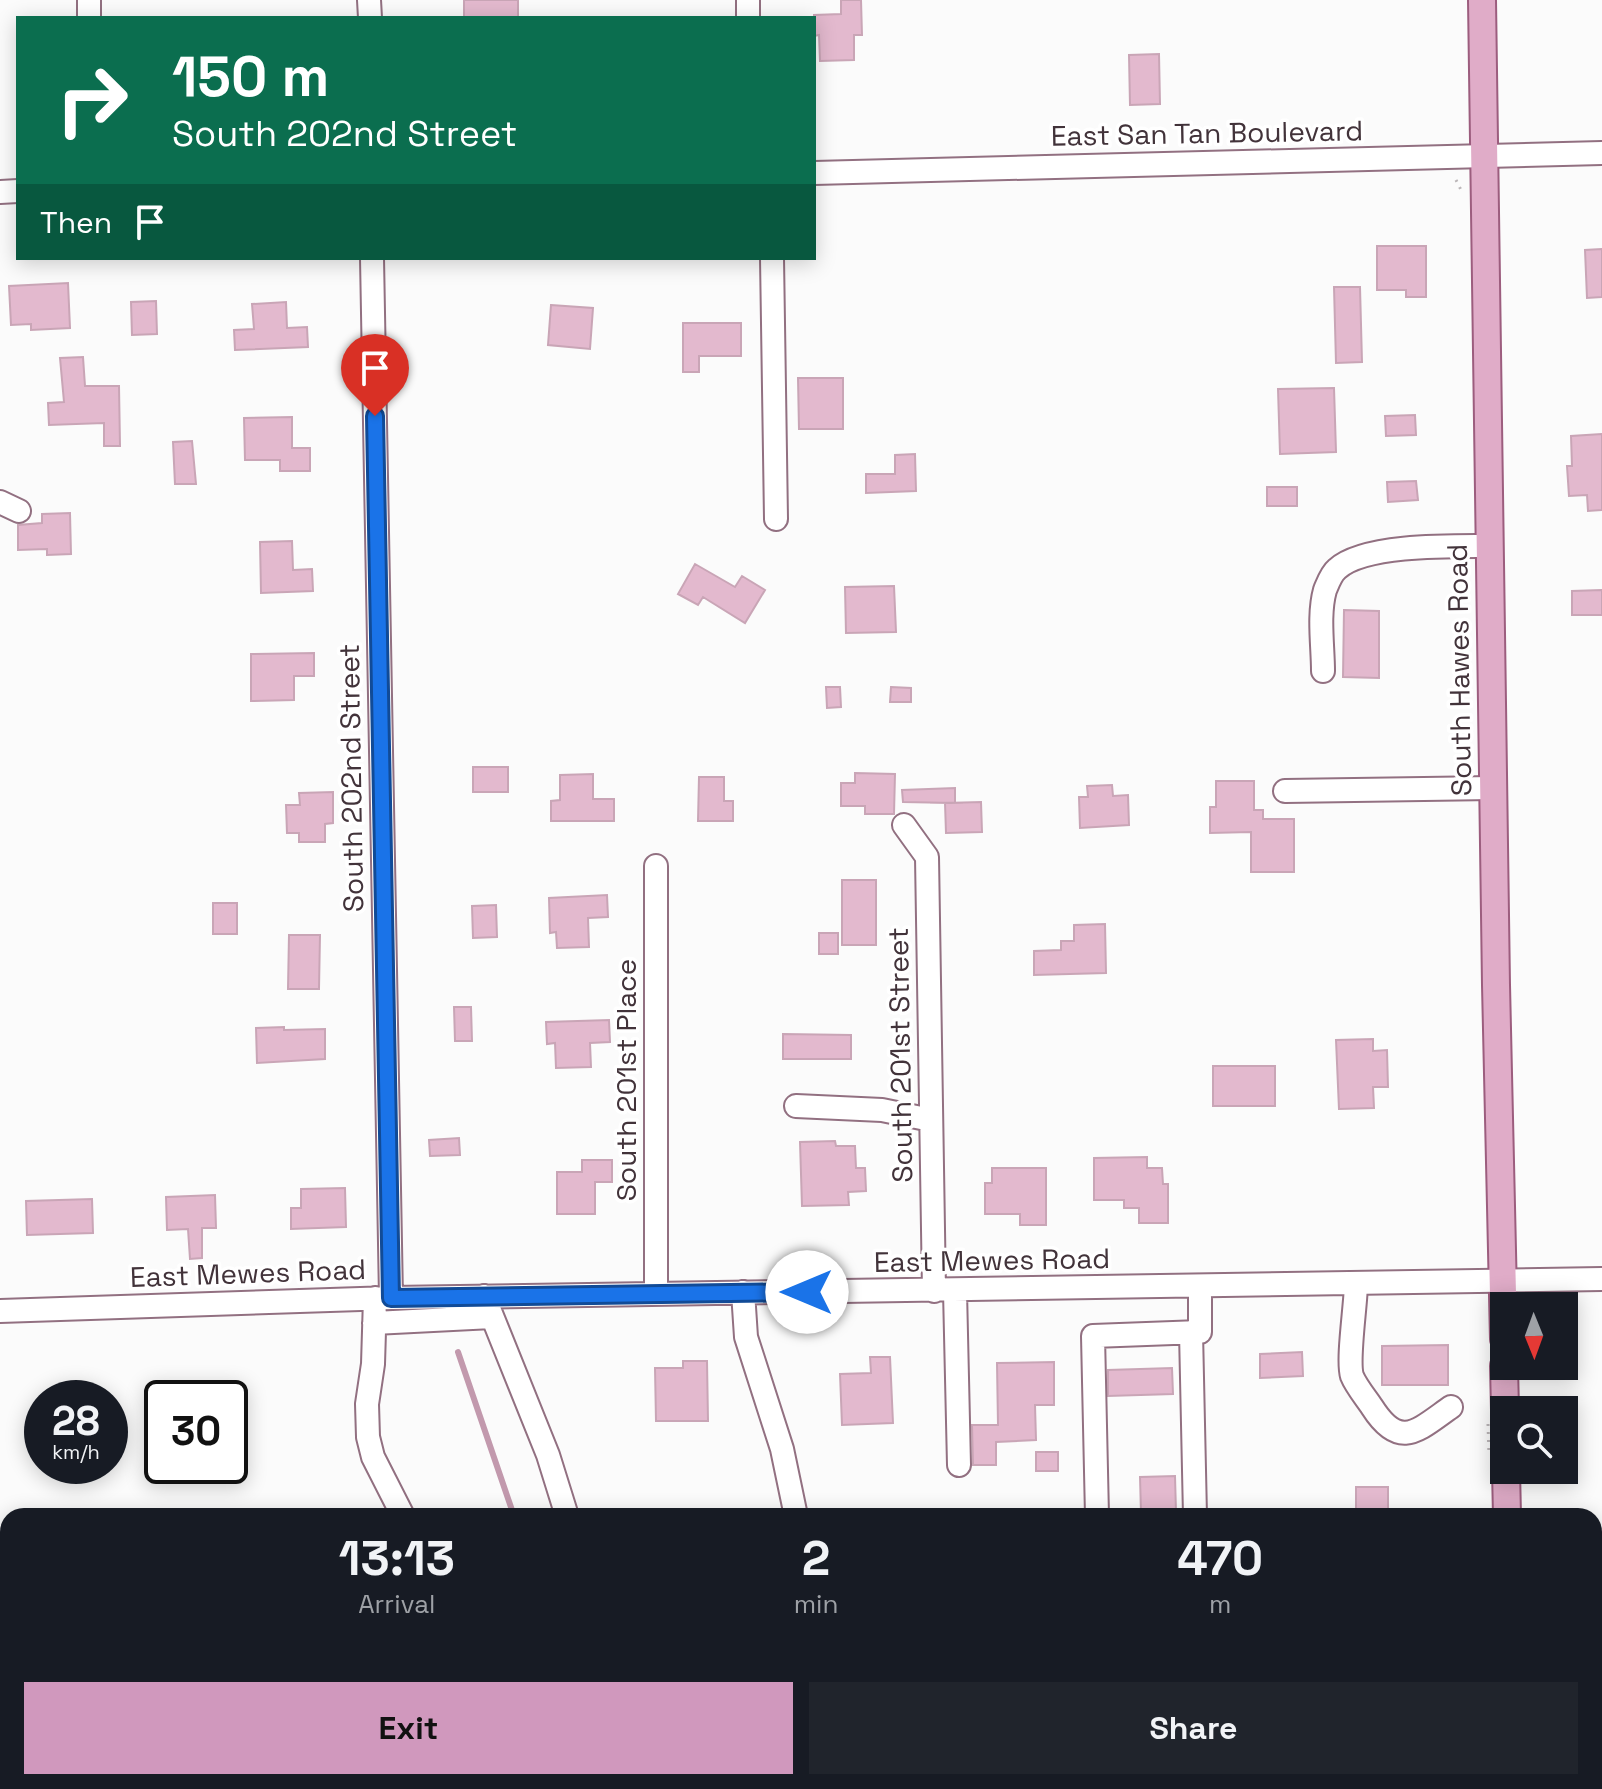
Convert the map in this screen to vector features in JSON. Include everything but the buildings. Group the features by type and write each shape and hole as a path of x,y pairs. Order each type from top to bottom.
{"main road":[{"name":"South Hawes Road","path":"1482,0 1503,1292"},
{"path":"1506,1484 1507,1508"}],"street":[{"name":"East San Tan Boulevard","path":"816,173 1602,153"},
{"name":"South 202nd Street","path":"372,260 383,1298 374,1323 373,1364 367,1404 368,1437 373,1457 399,1508"},
{"path":"772,260 776,519"},
{"path":"1323,671 1324,593 1335,570 1354,559 1380,552 1489,546"},
{"path":"1285,791 1493,788"},
{"name":"South 201st Street","path":"904,825 927,857 931,1120 959,1465"},
{"name":"South 201st Place","path":"656,866 656,1293"},
{"path":"796,1106 882,1110 931,1120"},
{"name":"East Mewes Road","path":"0,1311 383,1298 488,1307 656,1293 1602,1279"},
{"path":"1356,1283 1352,1375 1377,1415 1390,1430 1401,1434 1414,1433 1451,1407"},
{"path":"1097,1508 1093,1336 1200,1332 1200,1286"},
{"path":"743,1292 746,1337 782,1449 794,1508"},
{"path":"374,1323 488,1307 548,1455 565,1508"},
{"path":"1191,1332 1195,1508"}],"waterway":[{"path":"458,1352 511,1508"}],"route":[{"path":"375,416 391,1298 807,1292"}]}
